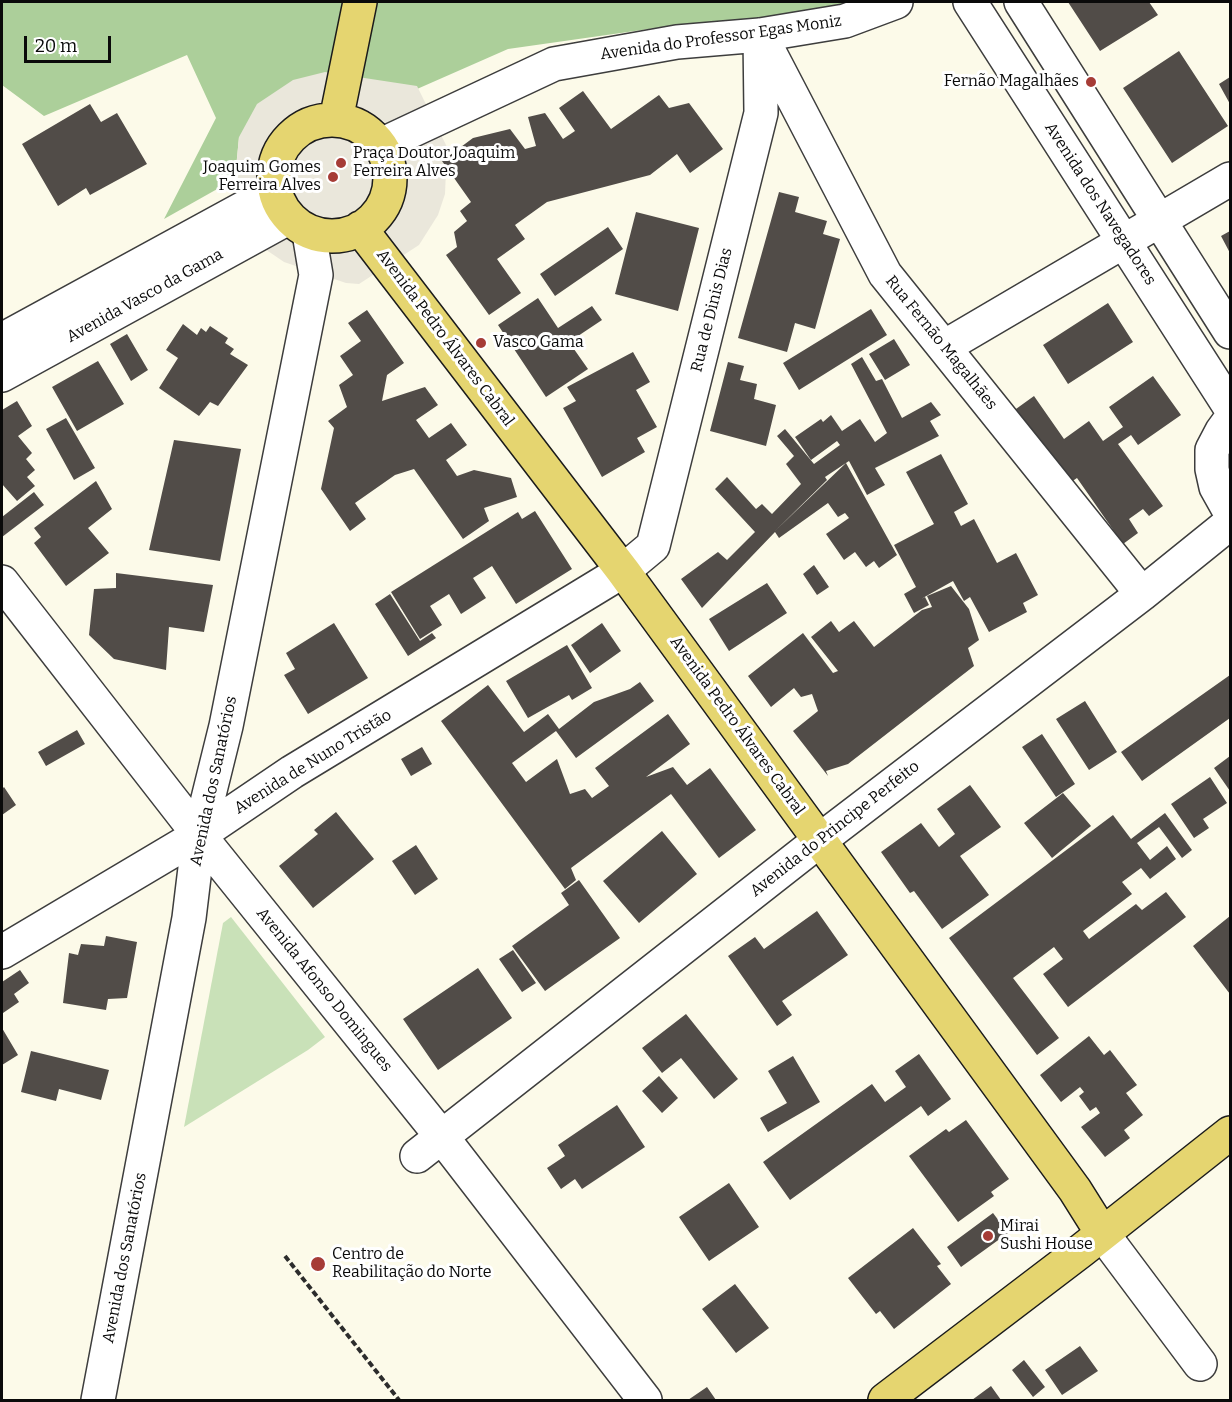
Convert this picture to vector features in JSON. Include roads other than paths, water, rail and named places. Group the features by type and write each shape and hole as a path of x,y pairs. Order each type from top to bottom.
{"main road":[{"path":"336,120 360,2"},
{"name":"Avenida dos Sanatórios","path":"291,214 274,172 278,155 288,140 302,128 318,121 354,121 381,144"},
{"path":"291,214 326,236 343,234 360,228 375,217 387,199 392,180 389,164 381,144"},
{"name":"Avenida Pedro Álvares Cabral","path":"360,228 623,571 1075,1190 1102,1233"},
{"path":"885,1401 1230,1133"}],"street":[{"name":"Avenida do Professor Egas Moniz","path":"381,144 554,64 677,42 760,35 845,21 896,2"},
{"name":"Avenida dos Navegadores","path":"970,2 1230,407"},
{"path":"1021,2 1230,332"},
{"name":"Rua Fernão Magalhães","path":"760,35 885,274 1142,594"},
{"name":"Rua de Dinis Dias","path":"623,571 653,546 761,113 760,35"},
{"path":"944,347 1230,178"},
{"name":"Avenida Vasco da Gama","path":"2,340 291,214"},
{"name":"Avenida Vasco da Gama","path":"2,375 291,214"},
{"name":"Avenida dos Sanatórios","path":"98,1401 189,918 199,835 226,726 316,275 291,214"},
{"path":"1230,420 1212,450 1212,469 1216,487 1230,512"},
{"name":"Avenida do Principe Perfeito","path":"429,1147 820,840 1142,594 1230,523"},
{"name":"Avenida de Nuno Tristão","path":"2,952 199,835 292,772 623,571"},
{"name":"Avenida Afonso Domingues","path":"2,582 199,835 429,1147 645,1401"},
{"path":"1102,1233 1200,1364"}],"place":[{"name":"Fernão Magalhães","path":"1091,82"},
{"name":"Praça Doutor Joaquim Ferreira Alves","path":"341,163"},
{"name":"Joaquim Gomes Ferreira Alves","path":"333,177"},
{"name":"Vasco Gama","path":"481,343"},
{"name":"Mirai Sushi House","path":"988,1236"},
{"name":"Centro de Reabilitação do Norte","path":"318,1264"}]}
